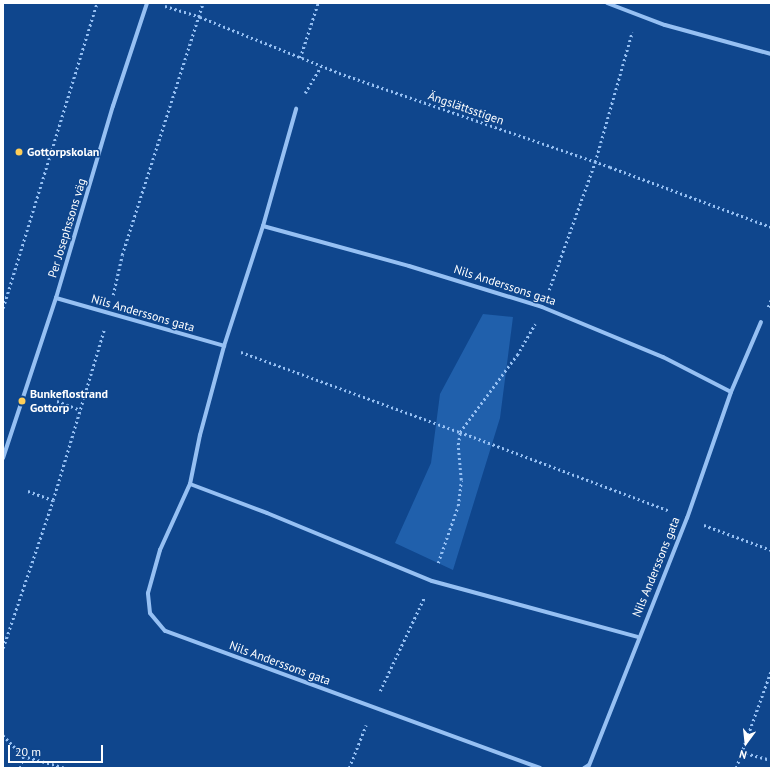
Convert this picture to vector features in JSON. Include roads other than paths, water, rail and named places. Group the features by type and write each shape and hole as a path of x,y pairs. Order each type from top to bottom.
{"street":[{"name":"Per Josephssons väg","path":"3,458 56,298 113,106 147,3"},
{"path":"607,3 665,25 771,54"},
{"name":"Nils Anderssons gata","path":"296,109 263,226 224,346 200,435 190,484 160,550 148,593 150,613 165,631 540,768"},
{"name":"Nils Anderssons gata","path":"263,226 410,266 542,307 663,357 731,392"},
{"name":"Nils Anderssons gata","path":"56,298 224,346"},
{"name":"Nils Anderssons gata","path":"584,768 589,765 638,637 687,518 731,392 761,322"},
{"name":"Nils Anderssons gata","path":"190,484 274,516 432,581 638,637"}],"place":[{"name":"Gottorpskolan","path":"19,152"},
{"name":"Bunkeflostrand Gottorp","path":"22,401"}]}
